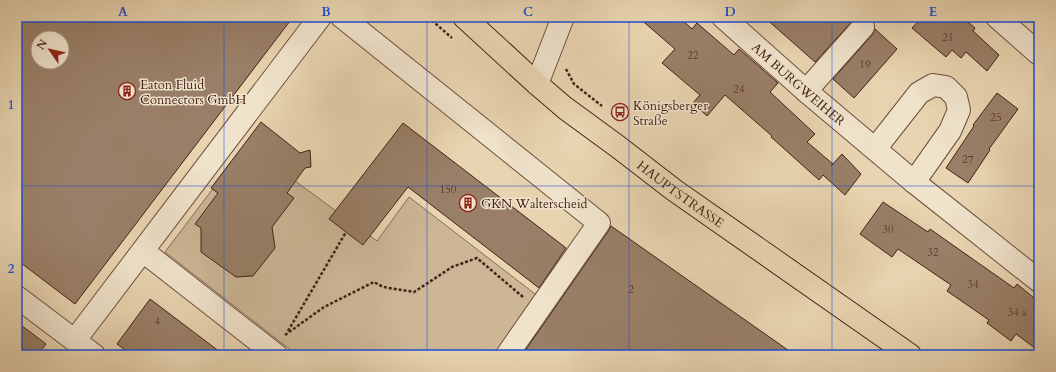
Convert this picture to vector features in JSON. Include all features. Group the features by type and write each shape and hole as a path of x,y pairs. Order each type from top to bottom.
{"main road":[{"name":"HAUPTSTRASSE","path":"464,17 565,108 674,190 910,355"}],"street":[{"path":"75,340 320,17"},
{"path":"342,17 599,223 507,355"},
{"path":"537,84 563,17"},
{"name":"AM BURGWEIHER","path":"723,17 806,91 914,182 1039,281"},
{"path":"997,17 1039,53"},
{"path":"806,91 863,27"},
{"path":"875,149 919,93 933,85 946,87 956,97 959,110 950,131 914,182"},
{"path":"143,251 274,354"},
{"path":"17,297 94,355"}],"path":[{"path":"549,55 566,69 574,84 613,114 620,112"},
{"path":"274,354 346,232"},
{"path":"287,333 324,307 374,282 383,287 414,292 452,267 478,258 539,310"}],"shaded area":[{"path":"246,145 377,241 409,197 539,297 499,355 297,355 165,252"}],"building":[{"name":"Eaton Fluid Connectors GmbH","path":"17,17 293,17 75,304 17,260"},
{"path":"638,17 679,17 692,29 697,23 734,55 739,49 778,83 770,92 815,134 807,142 833,164 842,154 861,174 845,195 823,175 819,180 725,95 707,116 693,103 700,95 662,63 675,49"},
{"path":"764,17 856,17 815,62"},
{"path":"922,17 962,17 975,28 973,31 999,55 987,71 966,52 961,58 952,50 946,57 912,28"},
{"path":"875,29 897,49 854,98 833,79 872,35"},
{"path":"997,93 1018,109 989,149 990,150 968,183 946,168 974,126 973,125"},
{"path":"261,122 300,153 310,150 311,167 305,168 287,193 294,198 272,227 275,248 253,276 236,277 201,252 201,228 195,224 218,193 211,188"},
{"name":"GKN Walterscheid","path":"403,123 566,248 539,288 408,187 363,245 329,219"},
{"path":"883,202 928,232 930,229 1014,288 1017,284 1039,302 1039,351 1016,334 1011,341 987,323 989,320 947,291 951,285 898,249 892,257 860,234"},
{"path":"611,226 795,355 522,355"},
{"path":"150,299 224,355 132,355 117,344"},
{"path":"17,322 46,344 37,355 17,355"}],"place":[{"name":"Eaton Fluid Connectors GmbH","path":"127,91"},
{"name":"Königsberger Straße","path":"620,112"},
{"name":"GKN Walterscheid","path":"468,203"}]}
